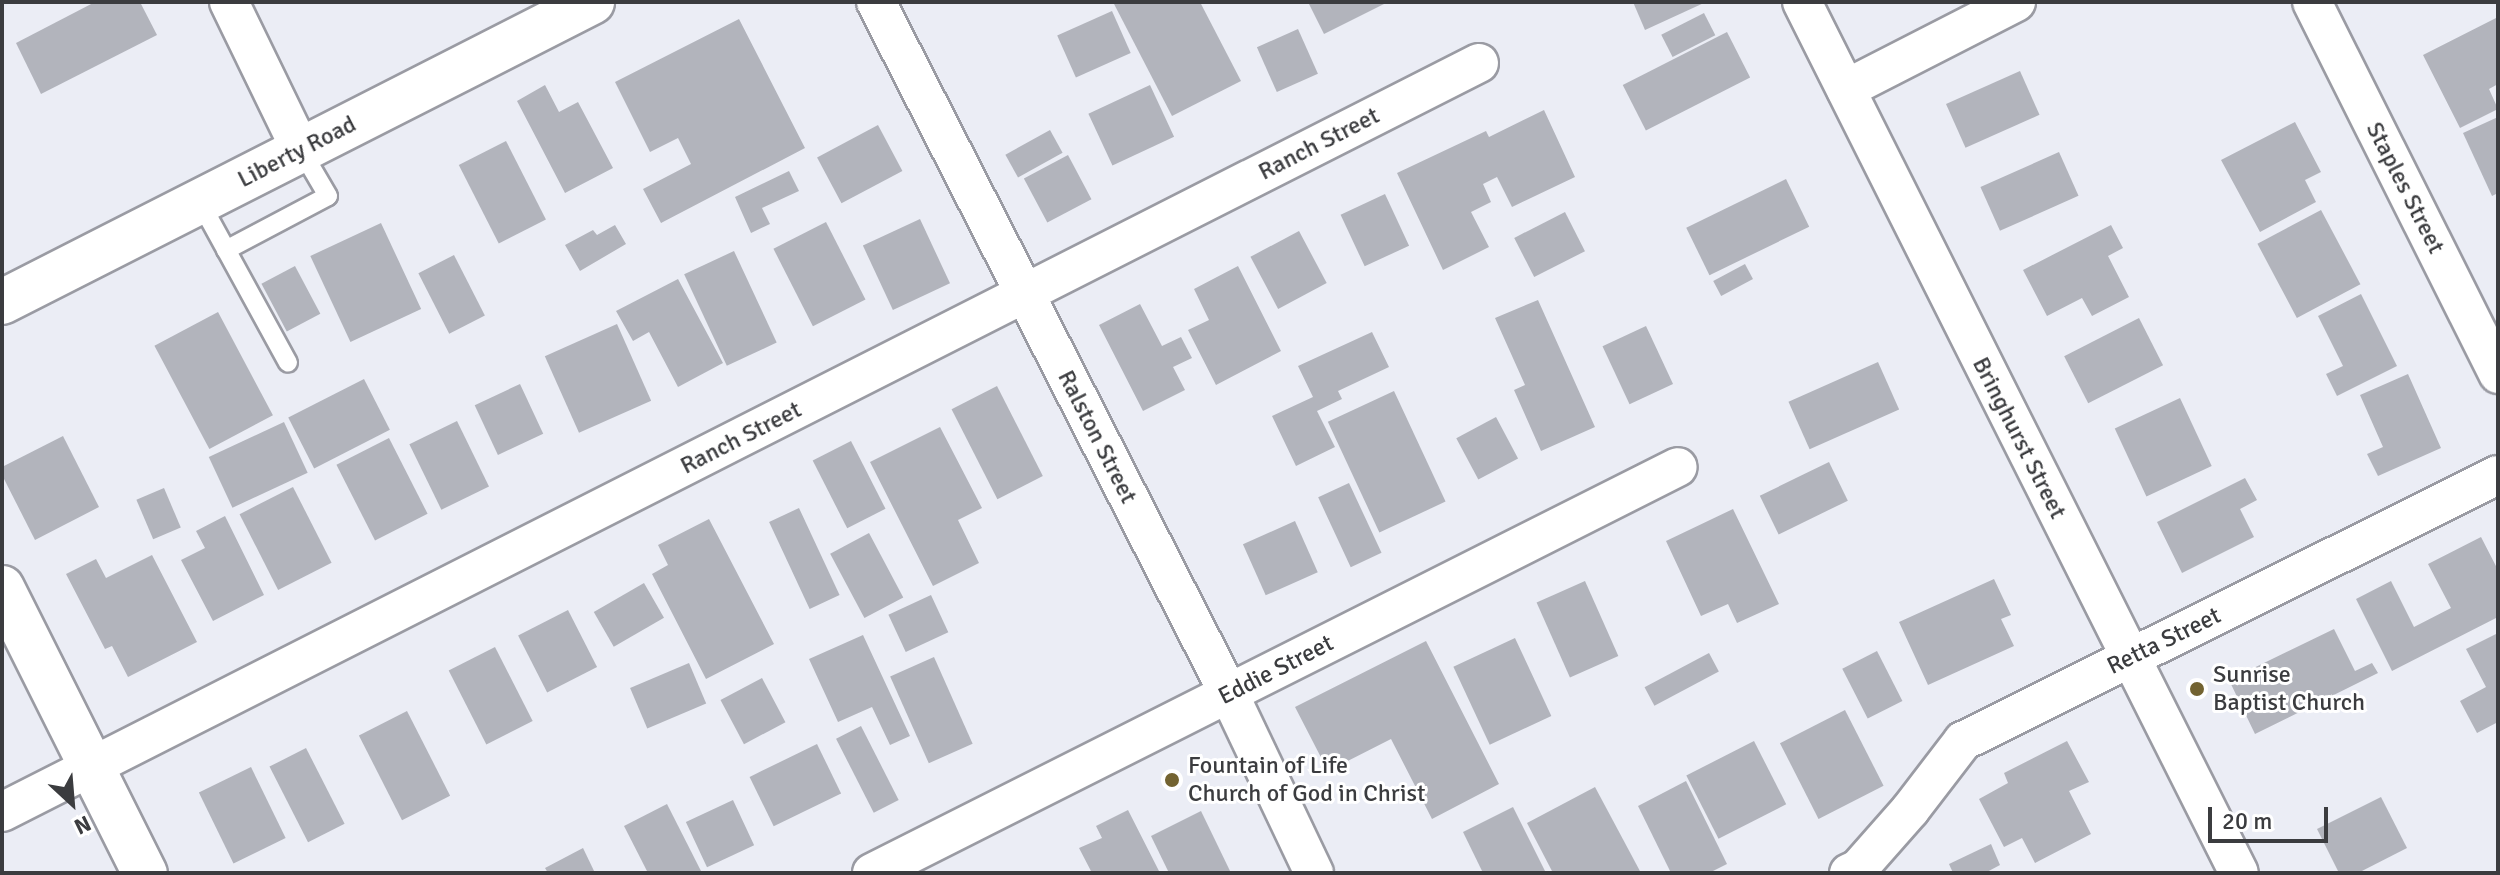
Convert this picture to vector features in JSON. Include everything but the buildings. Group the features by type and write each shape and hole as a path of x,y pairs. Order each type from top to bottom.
{"main road":[{"name":"Liberty Road","path":"2,302 592,2"},
{"path":"2,588 145,873"}],"street":[{"path":"229,2 301,150"},
{"name":"Ralston Street","path":"876,2 1229,694 1314,873"},
{"name":"Bringhurst Street","path":"1802,2 2239,873"},
{"path":"1846,89 2016,2"},
{"name":"Staples Street","path":"2312,2 2498,374"},
{"name":"Ranch Street","path":"2,812 1479,63"},
{"name":"Eddie Street","path":"872,873 1678,467"},
{"name":"Retta Street","path":"1860,864 1963,741 2498,475"}],"lane":[{"path":"226,250 328,196 301,150"},
{"path":"200,202 288,363"}],"place":[{"name":"Sunrise Baptist Church","path":"2197,689"},
{"name":"Fountain of Life Church of God in Christ","path":"1172,780"}]}
